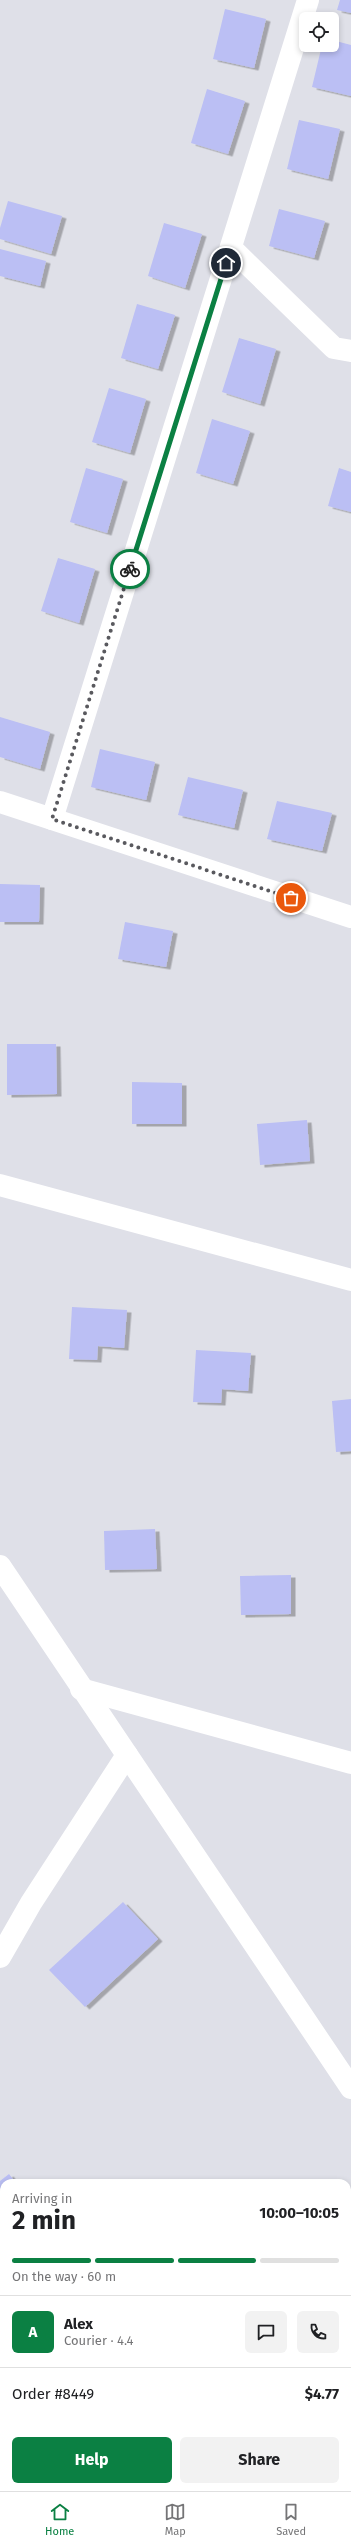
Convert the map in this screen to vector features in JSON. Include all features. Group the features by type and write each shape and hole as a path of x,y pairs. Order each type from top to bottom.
{"street":[{"path":"52,819 308,0"},
{"path":"231,248 334,348 351,352"},
{"path":"0,802 351,917"},
{"path":"0,1185 351,1280"},
{"path":"0,1566 81,1689 351,2088"},
{"path":"81,1689 351,1762"},
{"path":"0,1957 31,1903 127,1755"}],"building":[{"path":"340,0 351,0 351,13 337,10"},
{"path":"225,9 266,19 254,68 213,59"},
{"path":"339,42 351,45 351,96 312,87 320,52 339,52"},
{"path":"207,89 245,101 228,154 191,143"},
{"path":"299,120 340,129 328,179 287,169"},
{"path":"8,201 62,216 51,254 0,239 0,228"},
{"path":"279,209 325,221 314,258 269,246"},
{"path":"164,223 202,234 185,288 148,276"},
{"path":"0,249 46,261 40,286 0,276"},
{"path":"137,304 175,315 158,369 121,358"},
{"path":"239,338 276,349 260,404 222,392"},
{"path":"109,388 146,399 130,453 92,442"},
{"path":"212,419 250,431 233,484 196,473"},
{"path":"86,468 123,479 107,533 70,522"},
{"path":"339,468 351,472 351,512 328,506"},
{"path":"58,558 95,569 79,623 41,611"},
{"path":"0,717 50,732 40,769 0,757"},
{"path":"100,749 155,762 146,800 91,787"},
{"path":"188,777 243,790 234,828 178,815"},
{"path":"277,801 332,813 322,851 267,839"},
{"path":"0,884 40,885 39,922 0,922"},
{"path":"125,922 173,931 166,967 118,959"},
{"path":"7,1044 56,1044 57,1094 7,1095"},
{"path":"132,1082 182,1083 182,1124 132,1124"},
{"path":"307,1120 310,1161 260,1165 257,1124"},
{"path":"72,1307 127,1310 124,1348 98,1346 97,1360 69,1359"},
{"path":"196,1350 251,1353 248,1391 222,1389 221,1403 193,1402"},
{"path":"351,1399 351,1451 336,1452 332,1401"},
{"path":"155,1529 157,1569 105,1570 104,1531"},
{"path":"291,1575 291,1614 241,1615 240,1576"},
{"path":"123,1902 158,1939 85,2007 49,1970"},
{"path":"9,2174 13,2179 3,2179"}],"way so far":[{"path":"130,569 52,819 291,898"}],"route":[{"path":"130,569 226,263"}]}
